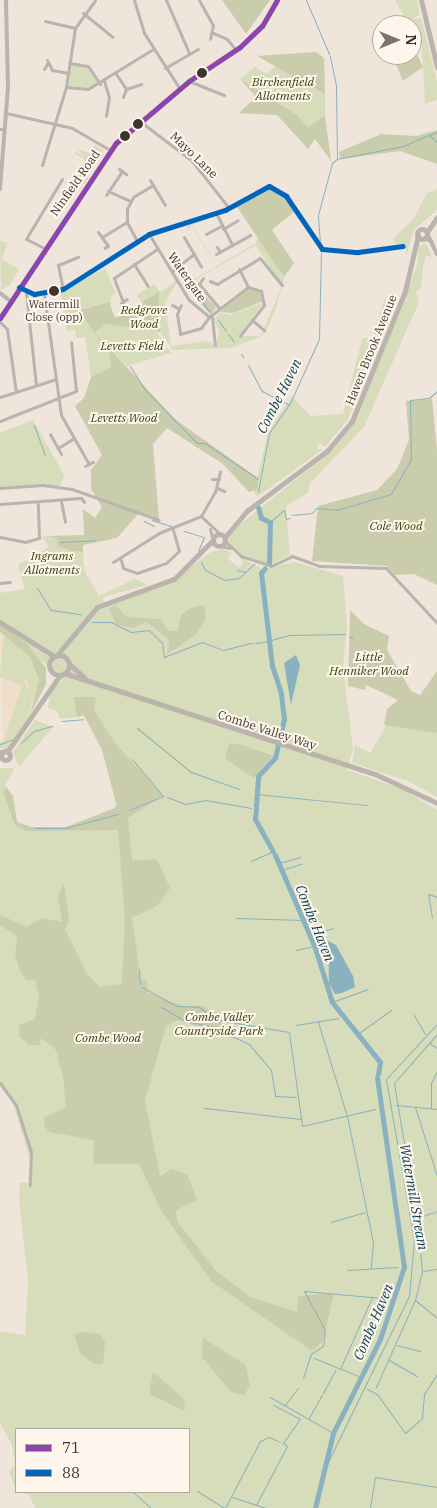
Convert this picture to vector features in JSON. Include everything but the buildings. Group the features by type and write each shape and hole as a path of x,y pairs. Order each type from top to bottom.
{"main road":[{"name":"Ninfield Road","path":"0,318 9,300 110,150 140,121 180,88 237,50 262,26 277,0"},
{"path":"421,0 437,67"},
{"path":"423,234 437,217"},
{"name":"Haven Brook Avenue","path":"222,536 327,451 352,420 405,291 414,244 423,234"},
{"path":"207,551 212,540 222,536"},
{"path":"219,546 222,536"},
{"path":"212,540 219,546"},
{"path":"49,664 99,606 167,583 207,551 219,546"},
{"path":"0,622 36,648 49,664 52,672 48,689"},
{"path":"3,756 13,747 48,689 69,664 67,658 68,641"},
{"path":"36,648 67,658"},
{"name":"Combe Valley Way","path":"69,664 89,681"},
{"path":"52,672 62,674"},
{"name":"Combe Valley Way","path":"62,674 89,681 403,784 437,803"}],"street":[{"path":"0,189 1,129 5,112 6,0"},
{"path":"42,165 52,123 66,87 74,28 95,0"},
{"path":"134,0 152,49 180,88"},
{"path":"166,0 189,54"},
{"path":"199,0 213,22 213,33 210,39"},
{"path":"0,13 5,13"},
{"path":"83,14 110,37"},
{"path":"50,16 50,21"},
{"path":"45,21 74,28"},
{"path":"213,33 227,38 237,50"},
{"path":"66,87 85,90 100,84 152,49"},
{"path":"165,68 198,49"},
{"path":"44,69 47,62 52,70 69,72"},
{"path":"70,63 88,66 100,84"},
{"path":"116,74 126,89"},
{"path":"189,81 224,95"},
{"path":"104,82 109,97 106,116"},
{"path":"126,89 141,84"},
{"path":"123,97 126,89"},
{"path":"5,112 72,128 110,150"},
{"name":"Mayo Lane","path":"140,121 192,161 229,208"},
{"path":"106,195 120,170 126,174"},
{"path":"44,248 26,239 61,184 62,179"},
{"path":"150,180 165,204"},
{"path":"137,241 127,222 130,201 153,184"},
{"path":"19,287 26,292 44,294 64,289 149,234 229,208 272,186 286,196 322,249 358,252 401,245"},
{"path":"108,191 130,201"},
{"path":"216,213 232,245"},
{"path":"206,234 238,220"},
{"path":"102,237 127,222"},
{"path":"234,223 236,227"},
{"path":"211,231 213,236"},
{"path":"98,232 108,246 104,248"},
{"name":"Watergate","path":"149,234 189,300 210,317 219,308 231,304 248,287"},
{"path":"423,234 432,242 437,254"},
{"path":"217,247 218,253 247,239 250,235"},
{"path":"183,237 201,266"},
{"path":"124,301 114,279 157,249"},
{"path":"172,271 194,254"},
{"path":"64,289 58,265 78,257"},
{"path":"210,281 218,285 239,269 260,258 280,284 273,286"},
{"path":"134,264 148,286"},
{"path":"239,269 248,287 258,289 265,298 240,336"},
{"path":"203,278 197,284 219,308"},
{"path":"26,292 36,385"},
{"path":"0,293 9,300"},
{"path":"44,294 61,415 87,465 93,462"},
{"path":"172,305 180,307 180,334 201,328 210,317"},
{"path":"210,317 215,345"},
{"path":"252,320 264,330"},
{"path":"0,322 7,328 16,392"},
{"path":"0,421 59,399 78,387 70,347 71,342"},
{"path":"0,397 56,379"},
{"path":"50,437 61,454"},
{"path":"58,448 74,438"},
{"path":"113,562 136,550 159,532 174,530 202,516 217,488 220,472"},
{"path":"212,479 219,479"},
{"path":"0,488 72,489 158,520"},
{"path":"217,488 224,492"},
{"path":"61,501 65,522"},
{"path":"0,504 38,504 61,501 84,502"},
{"path":"0,537 25,542 39,538 38,504"},
{"path":"202,516 210,529 212,540"},
{"path":"210,529 222,536 230,548"},
{"path":"120,560 124,568 137,573 166,563 179,551 174,530"},
{"path":"133,546 136,550"},
{"path":"219,546 230,548 271,566 292,556 319,566 386,568 437,623"},
{"path":"0,583 8,582 6,577"},
{"path":"0,1083 16,1105 31,1152 30,1185"}],"shaded area":[{"path":"0,632 30,657 37,691 30,715 3,749"}],"green space":[{"path":"222,0 270,0 246,34"},
{"path":"395,0 417,0 420,15 404,15"},
{"path":"422,22 437,81 437,100 425,104"},
{"path":"316,52 324,58 325,94 257,56"},
{"path":"72,64 88,68 98,82 88,88 69,86"},
{"name":"Birchenfield Allotments","path":"276,65 325,94 325,115 308,127 297,115 240,79 255,67 267,74"},
{"path":"396,65 422,65 423,67 403,81"},
{"path":"240,79 297,115 308,127 325,115 331,161 315,139 308,149 277,115 239,113 256,97"},
{"path":"437,130 437,164 400,151 340,159 339,152 381,134 416,136"},
{"path":"95,145 103,151 99,161 88,154 98,162 87,158 80,171 89,177 84,184 75,178 85,159 76,154 71,160 76,152 85,157 77,149 90,153"},
{"path":"269,187 283,195 295,211 272,230 294,263 284,277 237,207"},
{"path":"437,189 437,210 414,230 406,256 406,245 395,244 393,238 413,220 427,193"},
{"path":"214,217 192,225 217,266 256,243 258,236 284,277 282,288 277,302 278,303 266,331 261,336 282,286 256,245 185,286 180,278 185,275 190,281 217,267 191,225 188,230 187,226"},
{"path":"0,241 7,243 2,260 19,269 10,285 1,290"},
{"path":"426,243 432,257 426,256 423,266 421,287 416,292 419,302 364,427 310,483 308,493 286,506 290,555 270,565 242,555 228,541 233,530 329,453 354,422 404,300 411,303 405,298 418,262 418,247"},
{"path":"167,267 177,283 165,302 171,346 207,341 216,345 219,332 214,319 220,313 231,315 264,302 239,336 261,336 230,348 173,350 160,332 159,292 142,303 137,295 154,284 160,292 175,282"},
{"path":"105,268 116,293 111,296 111,309 109,302 81,310 62,300 61,293"},
{"path":"194,284 216,307 211,315 185,287"},
{"path":"248,289 260,292 263,301 234,313 220,312"},
{"name":"Levetts Wood","path":"159,292 160,332 104,324 95,333 176,420 258,478 258,489 249,492 223,464 167,428 153,444 159,519 139,513 117,538 83,545 83,552 71,551 58,546 57,538 46,536 84,535 83,509 95,518 102,507 91,489 91,470 102,455 75,406 84,398 91,377 111,367 109,353 81,314 62,301 81,310 109,302 115,318"},
{"path":"398,298 348,419 325,447 318,442 317,449 323,449 257,497 254,491 268,433 292,396 310,416 343,414 362,339 372,337 385,299"},
{"name":"Levetts Field","path":"63,303 77,311 95,333 104,324 156,332 171,353 127,366 96,334 109,353 111,367 91,377 85,337 76,338 75,330 67,332"},
{"name":"Cole Wood","path":"432,399 437,450 437,585 414,574 395,575 387,566 312,561 318,506 377,490 397,469 409,440 406,401"},
{"path":"33,420 64,475 60,486 0,487 0,433"},
{"name":"Combe Valley Countryside Park","path":"42,536 57,538 71,551 83,552 84,570 99,596 135,579 148,585 106,596 102,599 106,605 168,585 209,553 223,549 232,553 227,558 239,568 244,562 235,554 262,569 295,562 343,576 347,627 343,667 353,749 347,770 402,789 437,810 437,1508 35,1508 29,1494 23,1493 190,1493 190,1428 15,1428 15,1465 12,1445 0,1423 0,1331 25,1335 28,1282 19,1198 20,1183 28,1183 30,1159 14,1106 0,1086 0,768 15,768 5,785 13,796 17,822 31,827 66,827 110,814 118,801 102,750 75,698 77,717 60,719 57,711 48,708 50,691 63,680 0,624 0,593 25,589 18,565 49,547","holes":["181,615 191,637 168,655 169,640 147,622 133,628 127,617 165,624 170,631 177,631"]},
{"path":"115,605 127,617 160,619 170,631 177,631 181,615 190,608 204,605 206,618 196,634 167,655 169,640 147,622 133,628 116,624 109,609"},
{"name":"Little Henniker Wood","path":"350,610 364,624 389,636 387,650 411,691 420,695 437,671 437,733 384,725 387,709 398,700 366,685 365,690 348,686"},
{"path":"0,624 26,643 46,668 46,684 30,715 39,680 30,657 0,632"},
{"path":"4,634 30,657 40,680 33,702 27,681 0,672"},
{"path":"0,673 23,679 32,697 29,717 7,749 0,748 0,742 4,741 22,685 0,677"},
{"name":"Combe Wood","path":"74,697 96,697 94,710 115,743 163,796 128,818 132,861 157,859 170,888 157,906 132,918 141,981 147,980 148,993 183,1006 203,1006 223,1019 217,1033 178,1020 166,1026 145,1100 160,1176 172,1169 187,1174 197,1200 176,1210 177,1221 215,1270 250,1297 297,1312 298,1296 334,1293 323,1341 312,1351 211,1281 162,1212 139,1164 93,1164 94,1140 49,1132 45,1127 44,1118 66,1107 63,1076 56,1050 41,1038 39,1045 29,1045 19,1036 19,1025 35,1019 39,997 35,980 26,980 20,971 15,955 17,936 0,925 0,915 27,927 41,918 62,922 58,896 64,883 69,920 65,929 87,974 100,987 122,984 125,920 118,830 26,831 15,825 3,792 7,788 13,796 17,822 31,827 66,827 117,807 102,750 84,715 77,717"},
{"path":"35,720 53,727 19,767 13,752"},
{"path":"388,723 437,733 437,797 408,781 352,763 355,745 370,753"},
{"path":"229,743 242,745 273,756 254,778 225,759"},
{"path":"86,1332 100,1334 105,1341 103,1364 94,1364 80,1353 74,1334"},
{"path":"203,1338 246,1365 250,1386 244,1395 231,1392 202,1357"},
{"path":"153,1372 184,1399 185,1411 149,1394"},
{"name":"Combe Valley Countryside Park","path":"15,1465 15,1488 9,1471"}],"water":[{"path":"296,655 300,665 291,705 284,663"},
{"path":"328,941 336,945 353,976 355,987 342,993 335,994 329,984"}],"waterway":[{"name":"Combe Haven","path":"306,0 329,54"},
{"name":"Combe Haven","path":"320,244 318,215 332,163 337,159 336,85 330,56"},
{"path":"429,135 437,132"},
{"path":"337,159 403,146 429,135 437,142"},
{"name":"Combe Haven","path":"258,492 269,433 291,401 319,339 321,252"},
{"path":"183,277 189,283"},
{"path":"190,285 209,311"},
{"path":"218,320 226,331"},
{"path":"228,334 234,342"},
{"path":"248,365 262,391 289,405"},
{"path":"130,366 145,390 197,443 205,443 258,479"},
{"path":"292,515 312,513 316,508 337,510 391,494 411,460 410,400 429,398 437,391"},
{"path":"34,425 45,455"},
{"name":"Combe Haven","path":"258,507 261,518 270,522 269,564"},
{"path":"270,522 284,510 286,519 290,518"},
{"path":"152,520 171,526"},
{"path":"144,521 154,526"},
{"path":"184,531 204,537 198,551"},
{"path":"60,542 95,540"},
{"path":"201,562 205,570 225,580 239,578 254,564"},
{"name":"Combe Haven","path":"256,806 258,776 275,758 284,719 281,693 272,666 261,573 265,568"},
{"path":"237,570 245,572"},
{"path":"37,588 51,610 81,614"},
{"path":"92,622 111,622 131,632 149,630 162,643 164,657 202,642 223,650 252,643"},
{"path":"271,640 290,635 345,634"},
{"path":"349,636 353,638"},
{"path":"255,643 271,641"},
{"path":"62,721 83,719"},
{"path":"21,743 34,731 52,726"},
{"path":"137,728 191,772 239,789"},
{"path":"0,744 14,739"},
{"path":"129,810 163,796 132,759"},
{"path":"256,794 367,805"},
{"path":"167,797 185,804 205,800 251,808"},
{"name":"Combe Haven","path":"256,809 255,819 273,851"},
{"path":"35,828 65,828 118,814"},
{"path":"251,861 273,851"},
{"name":"Combe Haven","path":"275,855 314,945 332,1002 380,1062 378,1074"},
{"path":"279,863 300,857"},
{"path":"282,870 301,864"},
{"path":"432,918 428,894 437,897"},
{"path":"236,918 303,920"},
{"path":"310,935 333,928"},
{"path":"296,950 314,946"},
{"path":"139,969 140,984"},
{"path":"142,987 176,1006 199,1007 218,1020 289,1032 302,1126 375,1109"},
{"path":"332,1002 368,989"},
{"path":"161,1007 185,1021 210,1026 249,1044 271,1070 275,1096 296,1097"},
{"path":"356,1035 391,1010"},
{"path":"414,1015 425,1034"},
{"path":"296,1025 338,1018"},
{"path":"318,1022 347,1116 373,1243 371,1268"},
{"name":"Watermill Stream","path":"327,1464 409,1296 414,1240 386,1079 437,1024"},
{"path":"413,1198 394,1083 437,1034"},
{"path":"429,1043 437,1048"},
{"path":"431,1108 431,1083 437,1071"},
{"name":"Combe Haven","path":"315,1508 333,1433 380,1339 404,1267 377,1078"},
{"path":"396,1105 437,1109"},
{"path":"415,1107 437,1176"},
{"path":"204,1108 300,1119"},
{"path":"376,1387 415,1300 422,1272 417,1218 437,1211"},
{"path":"331,1222 365,1212"},
{"path":"347,1270 398,1267"},
{"path":"423,1271 437,1269"},
{"path":"303,1378 311,1354 323,1346 325,1330 304,1291 393,1299"},
{"path":"340,1369 372,1297"},
{"path":"415,1300 437,1318"},
{"path":"397,1345 420,1351"},
{"path":"314,1358 358,1376"},
{"path":"389,1360 417,1376"},
{"path":"323,1393 336,1369"},
{"path":"367,1389 377,1394 405,1433 422,1418 424,1394 437,1374"},
{"path":"285,1405 298,1388"},
{"path":"309,1418 322,1395"},
{"path":"270,1397 333,1433"},
{"path":"256,1505 287,1446 283,1443 300,1419 274,1405"},
{"path":"225,1508 260,1441 269,1437 280,1442"},
{"path":"370,1508 375,1477 437,1487"},
{"path":"197,1491 224,1508"},
{"path":"134,1493 151,1508"},
{"path":"232,1497 266,1508"}],"transit line":[{"name":"71","path":"0,318 116,143 189,81 240,47 262,26 277,0"},
{"name":"88","path":"19,287 34,294 63,289 149,234 225,210 269,186 286,196 322,249 358,252 403,246"}],"place":[{"name":"Watermill Close (opp)","path":"54,291"}],"park label":[{"name":"Redgrove Wood","path":"144,317"},
{"name":"Ingrams Allotments","path":"52,563"}]}
